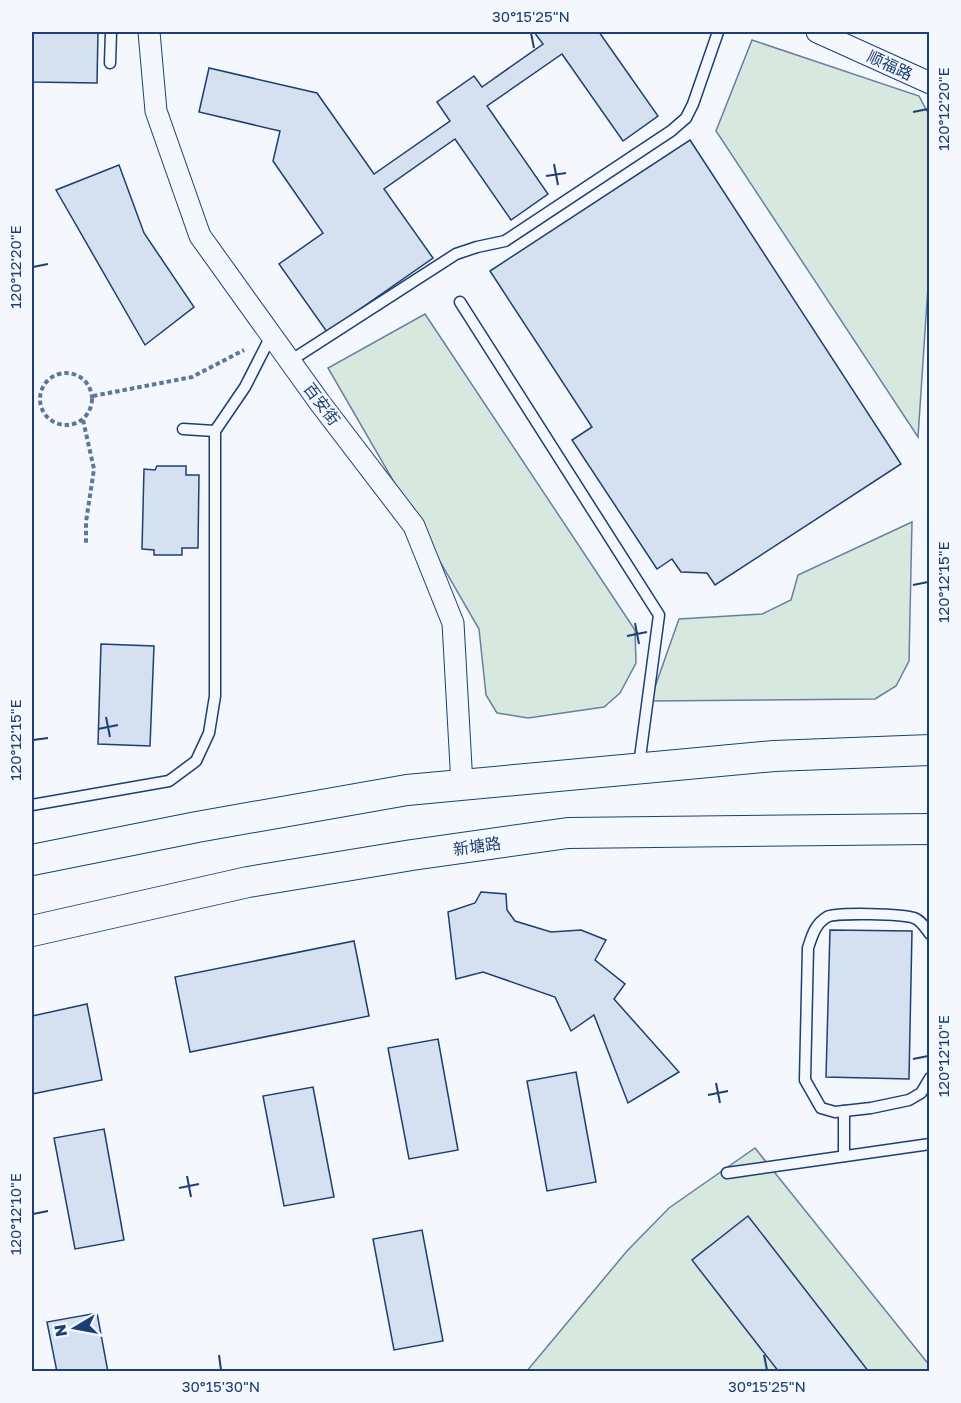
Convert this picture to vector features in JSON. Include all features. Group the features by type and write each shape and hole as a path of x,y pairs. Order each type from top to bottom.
{"main road":[{"path":"32,860 197,827 407,790 774,756 930,750"},
{"name":"新塘路","path":"32,932 248,882 412,855 568,833 930,829"}],"street":[{"name":"百安街","path":"149,32 156,111 200,236 290,361 414,526 453,623 462,785"},
{"name":"顺福路","path":"817,32 930,83"}],"lane":[{"path":"110,63 111,32"},
{"path":"290,361 456,254 505,241 671,131 686,118 693,104 718,32"},
{"path":"460,302 659,615 639,769"},
{"path":"32,806 170,780 196,761 209,733 215,696 215,431 245,387 272,335"},
{"path":"183,429 215,431"},
{"path":"930,934 926,927 915,918 855,914 828,916 814,930 808,948 805,1080 821,1108 835,1112 871,1108 909,1100 921,1093 930,1078"},
{"path":"844,1111 844,1156"},
{"path":"727,1173 930,1144"}],"path":[{"path":"93,396 192,377 272,335"},
{"path":"69,373 76,374 87,382 93,396 91,409 83,420 70,425 57,424 46,416 40,403 42,390 50,378 69,373"},
{"path":"83,420 94,469 86,522 86,544"}],"shaded area":[{"path":"752,40 919,96 929,115 929,271 918,437 716,131"},
{"path":"425,314 635,630 636,663 620,693 604,707 528,718 497,713 486,695 479,629 328,368"},
{"path":"912,522 909,661 896,686 875,699 650,701 679,619 762,614 791,600 798,575"},
{"path":"755,1148 930,1366 929,1372 526,1372 627,1251 669,1208"}],"building":[{"path":"32,32 98,32 97,83 32,82"},
{"path":"534,32 599,32 658,116 623,141 562,54 487,106 548,194 511,220 455,139 384,189 433,258 327,332 279,264 323,233 273,161 280,131 199,112 209,68 317,93 374,174 450,121 437,102 474,76 482,87 543,44"},
{"path":"690,140 901,464 715,585 707,573 681,572 672,559 657,569 572,440 592,427 490,271"},
{"path":"119,165 144,233 194,307 145,345 56,190"},
{"path":"157,466 186,466 186,475 199,475 198,548 182,548 182,555 154,555 154,550 142,549 144,469 155,470"},
{"path":"101,644 154,646 150,746 98,744"},
{"path":"481,892 506,894 507,910 515,921 551,932 581,930 606,940 595,960 625,984 614,999 679,1072 628,1103 594,1015 571,1031 555,997 483,972 456,979 448,912 475,903"},
{"path":"830,930 912,931 909,1079 826,1077"},
{"path":"354,941 369,1016 190,1052 175,977"},
{"path":"87,1004 102,1080 32,1094 32,1016"},
{"path":"438,1039 458,1150 409,1159 388,1048"},
{"path":"576,1072 596,1182 547,1191 527,1081"},
{"path":"313,1087 334,1197 284,1206 263,1096"},
{"path":"104,1129 124,1240 75,1249 54,1138"},
{"path":"748,1216 869,1372 779,1372 692,1260"},
{"path":"422,1230 443,1341 394,1350 373,1239"},
{"path":"97,1313 108,1372 57,1372 47,1322"}]}
